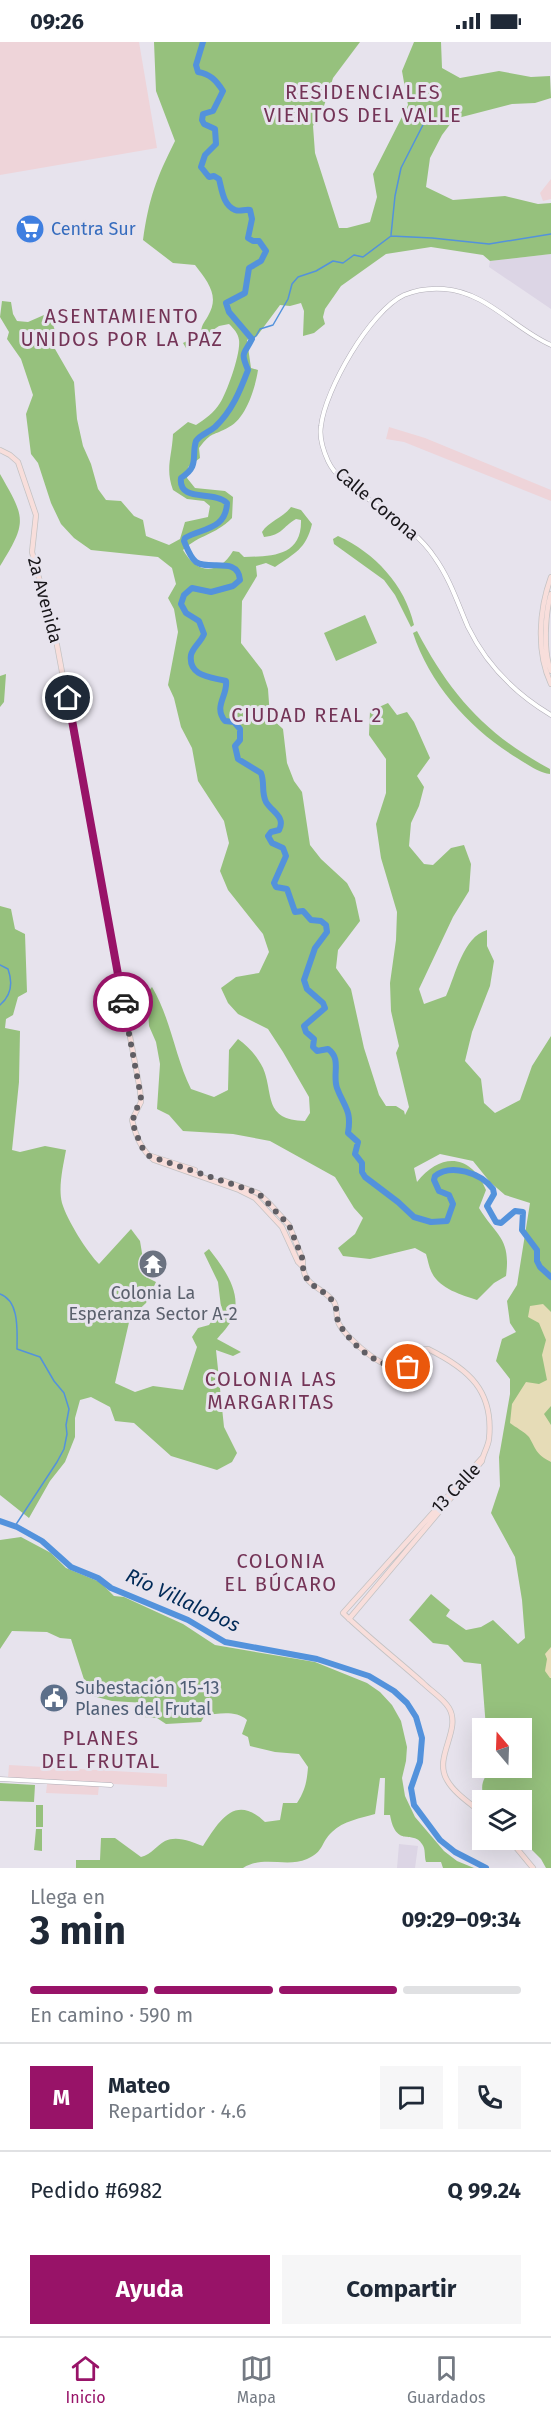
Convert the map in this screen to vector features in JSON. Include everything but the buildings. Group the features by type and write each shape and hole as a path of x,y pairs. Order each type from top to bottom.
{"main road":[{"name":"2a Avenida","path":"0,450 18,462 36,515 32,552 57,645 140,1090 141,1102 132,1122 140,1143 149,1156 258,1193 289,1225 303,1260 302,1266 308,1280 334,1302 339,1325 367,1354 382,1363 407,1368 412,1365 420,1350 428,1349 455,1365 478,1386 485,1397 489,1426 488,1446 482,1458"},
{"path":"551,577 541,621 543,664 551,684"},
{"path":"551,594 546,625 551,671"},
{"name":"13 Calle","path":"482,1458 475,1469 349,1619 343,1613 482,1458"},
{"path":"349,1619 449,1707 452,1723 443,1764 444,1774 450,1784 472,1804"},
{"path":"518,1850 533,1868"}],"street":[{"name":"Calle Corona","path":"551,345 531,335 487,303 467,294 431,289 404,296 379,316 346,363 327,404 320,434 327,458 340,477 417,537 431,552 449,582 476,642 493,667 509,683 551,715"},
{"path":"0,1779 111,1785"}],"shaded area":[{"path":"0,42 139,42 157,148 0,175"},
{"path":"551,179 551,199 543,201 540,193"},
{"path":"551,254 551,309 489,267 490,261"},
{"path":"389,427 425,438 551,490 551,501 404,442 386,439"},
{"path":"9,1765 167,1774 167,1787 8,1778"},
{"path":"47,1784 99,1785 98,1795 46,1793"},
{"path":"399,1844 418,1846 415,1868 397,1868"}],"green space":[{"path":"154,42 360,42 333,78 323,109 313,126 315,153 339,228 347,228 370,222 377,197 373,174 408,105 402,71 414,42 441,42 442,68 460,78 499,71 531,77 550,76 551,98 535,103 512,104 454,119 442,135 430,158 426,187 453,200 505,196 538,204 551,203 551,254 490,261 483,255 431,247 386,254 341,286 325,309 323,317 325,324 314,333 303,336 304,311 301,303 290,306 280,305 257,336 247,340 251,368 258,370 255,386 245,410 235,423 207,439 199,448 200,458 188,467 187,478 195,488 225,491 233,497 232,518 183,550 195,564 208,569 214,568 221,565 233,551 239,552 244,557 254,557 274,555 291,548 300,532 301,520 296,519 279,533 270,536 264,537 262,532 291,507 301,510 312,524 303,545 294,554 275,567 266,563 256,566 257,576 242,601 241,643 262,670 268,689 270,717 283,729 287,763 294,781 302,792 310,845 321,859 347,883 355,898 360,921 338,950 336,968 351,989 364,1048 379,1095 386,1106 396,1106 404,1111 405,1115 409,1107 396,1053 399,1046 391,1011 390,983 397,912 381,858 376,824 386,793 386,759 369,735 370,711 388,703 397,715 407,712 430,758 417,776 424,787 411,823 409,846 424,864 433,865 451,848 464,845 471,864 469,891 453,917 419,989 424,1004 446,996 466,948 479,934 487,930 487,946 494,961 490,986 472,1032 465,1061 481,1079 484,1103 495,1113 520,1100 532,1066 551,1036 551,1868 546,1868 532,1850 532,1790 482,1790 485,1778 532,1778 532,1718 485,1718 481,1664 464,1662 448,1645 433,1643 409,1620 431,1594 450,1610 446,1616 466,1630 481,1627 493,1620 518,1644 525,1638 515,1557 491,1513 500,1486 499,1457 510,1394 510,1379 496,1361 502,1339 516,1332 510,1323 507,1301 517,1285 530,1203 505,1195 490,1182 473,1161 440,1154 414,1168 417,1182 426,1172 436,1166 455,1161 472,1169 486,1190 479,1208 504,1245 507,1263 506,1276 494,1283 477,1300 452,1291 440,1283 431,1271 426,1254 415,1248 370,1259 343,1256 338,1248 355,1234 363,1218 335,1177 270,1141 233,1134 183,1131 169,1115 157,1109 160,1064 156,1042 149,1026 147,993 152,987 164,1012 191,1089 214,1097 228,1090 229,1050 238,1039 252,1052 263,1068 272,1104 276,1111 292,1120 305,1121 310,1113 309,1097 268,1029 238,1014 228,1003 221,988 236,977 259,973 269,952 263,934 228,890 220,871 229,843 224,821 198,781 192,748 181,727 174,698 168,685 178,632 174,609 168,598 176,584 172,568 158,557 91,550 74,538 61,524 51,503 38,463 31,454 26,414 33,395 21,359 7,339 9,332 0,317 2,301 11,302 17,321 28,322 44,315 51,318 55,331 55,349 74,382 77,419 83,446 98,489 106,500 121,501 134,516 143,520 146,536 169,545 180,539 185,522 208,517 210,506 204,501 187,499 173,490 169,469 173,434 188,422 196,425 218,407 233,372 239,340 237,333 229,324 219,326 186,348 183,343 201,334 202,326 213,302 211,289 195,265 173,263 143,240 154,189 175,141 156,91"},
{"path":"0,474 14,501 20,520 15,539 0,566"},
{"path":"338,536 364,551 386,572 404,597 414,625 411,627 395,595 384,580 334,544 333,539"},
{"path":"365,615 377,643 336,661 324,633"},
{"path":"417,631 443,674 472,711 507,742 550,769 550,774 537,770 500,747 468,720 430,671 413,633"},
{"path":"6,674 4,702 0,707 0,676"},
{"path":"0,906 11,909 15,929 25,934 27,992 18,997 13,1015 6,1019 5,1028 20,1031 19,1082 12,1150 20,1152 45,1146 66,1150 62,1170 62,1203 83,1244 99,1264 131,1229 140,1241 146,1277 156,1282 146,1303 130,1318 115,1383 135,1392 153,1386 183,1390 197,1347 192,1337 198,1328 209,1325 221,1307 218,1282 204,1253 209,1249 230,1281 235,1300 232,1319 217,1339 241,1352 233,1356 216,1350 224,1427 237,1453 232,1462 217,1470 171,1456 134,1423 115,1421 110,1407 91,1397 80,1400 75,1418 75,1437 65,1462 50,1481 29,1518 0,1495"},
{"path":"21,1537 51,1553 66,1568 100,1582 114,1596 124,1597 183,1624 215,1645 315,1662 367,1683 380,1692 392,1705 401,1721 407,1747 402,1778 405,1796 415,1817 444,1851 457,1861 474,1868 443,1868 441,1862 426,1862 422,1844 414,1838 405,1837 396,1832 390,1815 384,1815 385,1778 380,1778 375,1814 352,1820 336,1828 320,1850 307,1859 291,1862 259,1862 243,1868 76,1868 76,1860 100,1860 101,1838 115,1838 141,1857 170,1839 184,1840 203,1846 222,1820 236,1810 245,1810 265,1822 280,1820 283,1803 297,1803 300,1799 308,1767 299,1754 275,1752 250,1746 248,1737 242,1734 247,1720 238,1715 227,1713 205,1715 201,1722 166,1724 157,1718 143,1717 145,1703 112,1701 89,1695 71,1639 60,1638 47,1632 12,1631 0,1649 0,1540"},
{"path":"0,1783 35,1785 34,1802 0,1801"},
{"path":"36,1805 43,1805 43,1827 36,1827"},
{"path":"36,1829 42,1829 42,1851 34,1850"}],"sand":[{"path":"543,1304 551,1312 551,1406 544,1414 551,1425 551,1462 540,1454 527,1435 510,1423 512,1404 526,1382 539,1384 547,1380 542,1355 546,1340 539,1323 528,1317 530,1306"},
{"path":"551,1647 550,1678 545,1671 547,1659 545,1654"}],"waterway":[{"path":"203,42 196,65 198,72 212,78 223,91 213,111 203,114 204,124 215,129 216,144 205,155 201,167 209,177 214,176 219,179 224,197 231,208 237,211 250,210 252,219 248,238 259,241 266,251 261,261 249,268 245,293 226,303 229,312 252,339 244,356 248,370 239,393 226,414 215,427 196,441 193,465 181,478 185,491 214,497 227,503 226,512 218,523 185,538 184,541 190,555 196,562 202,564 234,568 240,580 233,586 211,592 192,588 184,595 181,604 186,613 199,621 204,634 192,652 191,662 193,668 202,675 226,681 220,711 225,721 234,722 240,729 240,740 235,746 238,759 261,773 266,802 280,818 279,830 271,832 268,836 272,843 283,848 286,856 274,883 276,887 287,889 295,912 303,911 311,920 321,921 326,925 327,932 315,948 304,980 307,989 323,1003 325,1008 304,1026 306,1032 314,1039 313,1047 317,1051 328,1049 335,1057 337,1088 347,1109 348,1133 358,1142 355,1154 362,1163 362,1172 365,1177 414,1217 431,1222 447,1221 453,1204 449,1195 439,1191 434,1180 435,1176 449,1170 474,1174 493,1189 494,1194 487,1206 496,1222 501,1223 515,1211 523,1212 522,1230 537,1250 537,1261 540,1267 551,1277"},
{"path":"391,235 395,196 401,168 428,115"},
{"path":"252,339 260,329 273,325 288,299 292,284 298,277 316,271 333,261 343,263 354,255 363,257 391,236 489,244 551,234"},
{"path":"0,965 8,969 11,979 9,993 0,1005"},
{"path":"0,1294 11,1303 14,1310 17,1349 40,1357 64,1393 69,1409 64,1449 15,1526"},
{"name":"Río Villalobos","path":"0,1521 17,1527 42,1541 71,1567 98,1578 111,1588 188,1620 225,1642 317,1659 369,1676 394,1691 407,1703 416,1717 422,1738 420,1762 411,1788 414,1805 440,1840 455,1852 486,1868"}],"way so far":[{"path":"123,1002 141,1097 132,1122 144,1151 149,1156 156,1156 258,1193 289,1225 303,1260 302,1266 306,1278 334,1302 341,1327 363,1351 373,1358 387,1365 408,1367"}],"place":[{"name":"Centra Sur","path":"30,229"},
{"name":"Colonia La Esperanza Sector A-2","path":"153,1264"},
{"name":"Subestación 15-13 Planes del Frutal","path":"54,1698"}],"district":[{"name":"RESIDENCIALES VIENTOS DEL VALLE","path":"363,104"},
{"name":"ASENTAMIENTO UNIDOS POR LA PAZ","path":"122,328"},
{"name":"CIUDAD REAL 2","path":"307,715"},
{"name":"COLONIA LAS MARGARITAS","path":"271,1390"},
{"name":"COLONIA EL BÚCARO","path":"281,1572"},
{"name":"PLANES DEL FRUTAL","path":"101,1750"}],"route":[{"path":"68,698 123,1002"}]}
